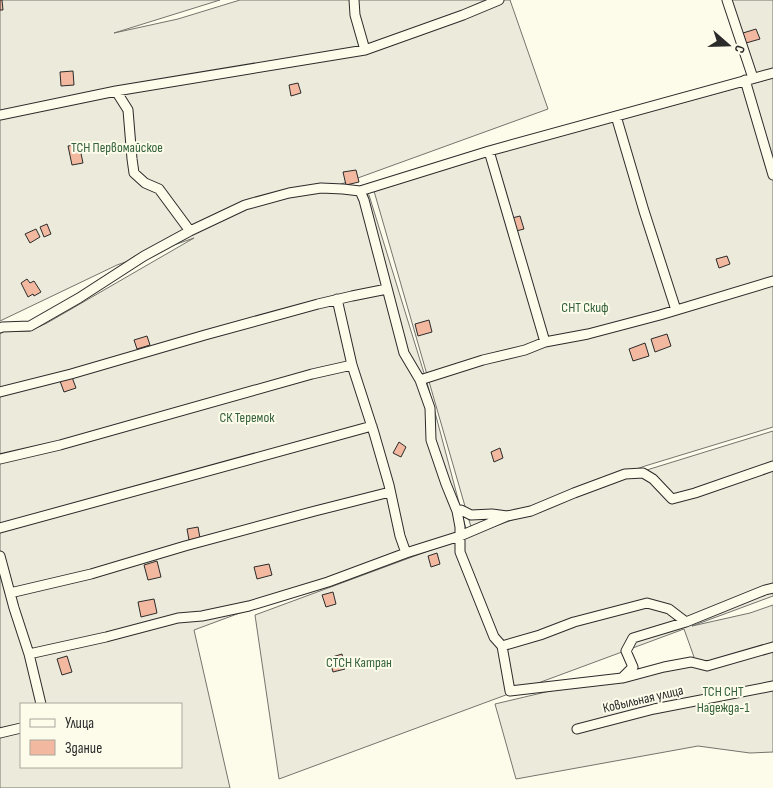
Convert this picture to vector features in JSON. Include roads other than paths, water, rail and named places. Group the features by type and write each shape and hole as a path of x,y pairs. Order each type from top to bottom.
{"street":[{"path":"354,0 355,15 364,50"},
{"path":"0,115 116,91 364,50 463,15 499,0"},
{"path":"727,0 773,175"},
{"path":"0,328 30,326 79,298 144,256 190,231 245,205 289,193 321,188 343,188 360,191 489,151 773,73"},
{"path":"116,91 128,110 134,173 145,182 159,189 190,231"},
{"path":"616,116 676,310"},
{"path":"489,151 546,342"},
{"path":"360,191 364,200 404,353 420,380 430,408 430,440 458,511 460,552 494,637 502,646 510,692 622,678 691,662 707,666 773,647"},
{"path":"420,380 484,360 525,350 546,342 588,334 773,281"},
{"path":"0,392 71,374 337,299 387,289"},
{"path":"337,299 352,365 372,426 406,553"},
{"path":"0,459 70,442 312,374 352,365"},
{"path":"0,528 372,426"},
{"path":"29,654 106,637 178,618 202,616 249,606 328,582 406,553 460,536 507,516 531,510 625,474 643,473 652,479 672,499 773,466"},
{"path":"10,593 91,574 204,541 390,492"},
{"path":"458,511 462,510 471,515 492,514 507,516"},
{"path":"0,556 29,654 41,703"},
{"path":"622,678 633,667 626,651 633,638 686,622 773,588"},
{"path":"502,646 540,635 574,622 647,603 669,609 686,622"},
{"name":"Ковыльная улица","path":"577,729 654,709 773,686"},
{"path":"0,733 20,728"}],"park label":[{"name":"ТСН Первомайское","path":"117,147"},
{"name":"СНТ Скиф","path":"585,307"},
{"name":"СК Теремок","path":"247,417"},
{"name":"СТСН Катран","path":"359,662"},
{"name":"ТСН СНТ Надежда-1","path":"723,700"}]}
